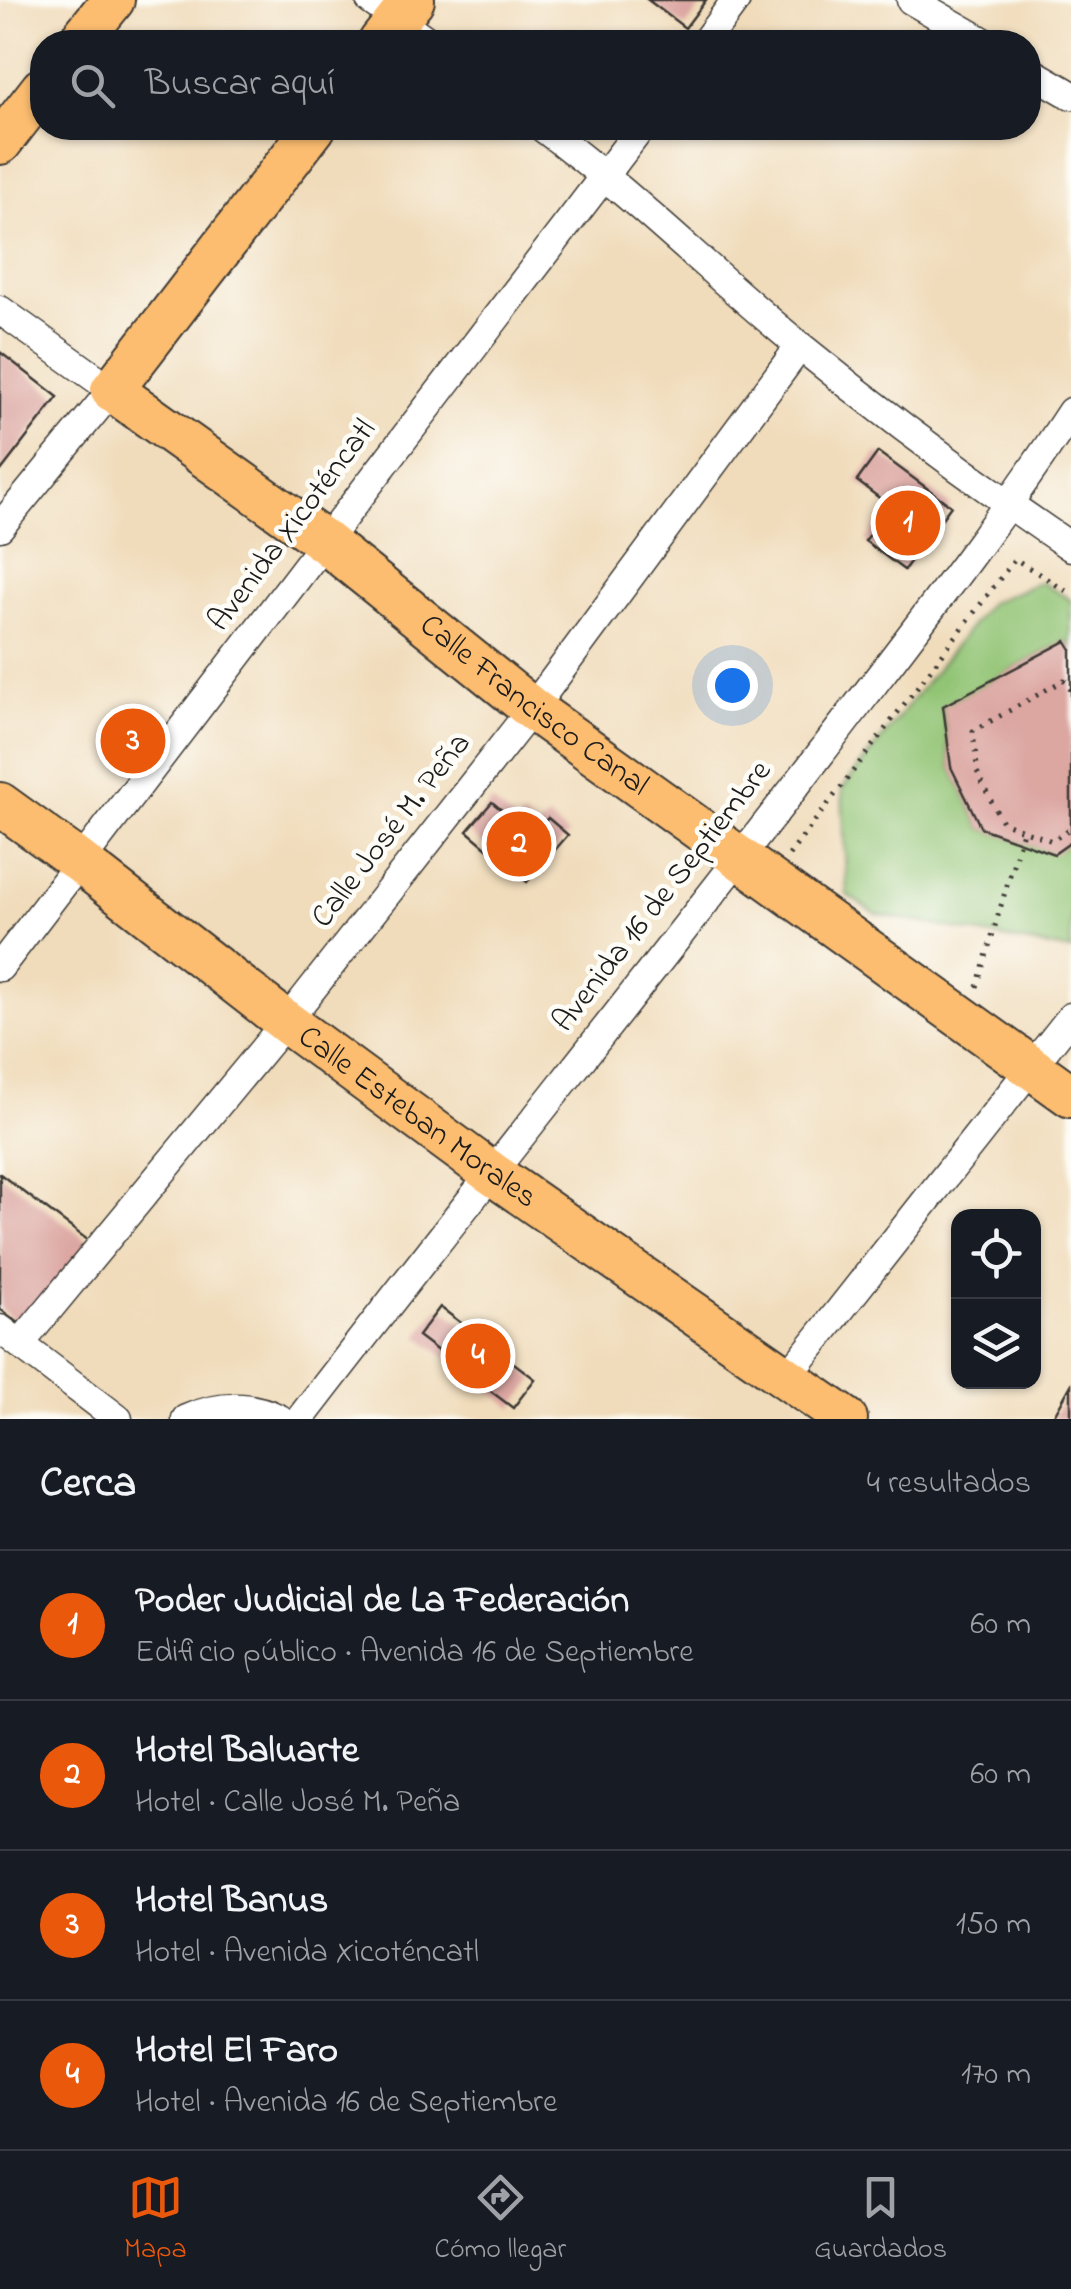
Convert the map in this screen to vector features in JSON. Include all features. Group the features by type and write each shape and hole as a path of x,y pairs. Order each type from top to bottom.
{"main road":[{"path":"89,30 113,0"},
{"path":"0,143 30,104"},
{"path":"112,390 305,140"},
{"name":"Calle Francisco Canal","path":"112,390 324,542 532,709 1071,1096"},
{"name":"Calle Esteban Morales","path":"0,804 490,1172 846,1419"}],"street":[{"path":"713,30 736,0"},
{"path":"911,0 963,30"},
{"path":"1041,78 1071,95"},
{"path":"559,140 606,174 800,346 1010,505 1071,546"},
{"name":"Avenida Xicoténcatl","path":"0,967 632,140"},
{"name":"Calle Francisco Canal","path":"0,310 112,390"},
{"name":"Calle José M. Peña","path":"10,1336 286,1022 532,709 800,346"},
{"path":"0,527 112,390"},
{"name":"Avenida 16 de Septiembre","path":"300,1419 1010,505 1071,412"},
{"path":"788,1376 1071,1017"},
{"path":"10,1336 118,1419"},
{"path":"186,1419 208,1410 231,1407 253,1409 280,1419"}],"path":[{"path":"803,865 789,855 1015,558 1071,594"},
{"path":"1071,690 1064,680 973,731 978,775 1002,822 1052,841 1071,828"},
{"path":"962,980 976,990 1024,831"}],"green space":[{"path":"1041,582 1071,600 1071,649 1065,641 943,707 951,767 981,828 1053,853 1071,842 1071,951 876,914 847,895 842,789 989,603"}],"building":[{"path":"648,0 706,0 685,28"},
{"path":"0,352 58,397 0,472"},
{"path":"878,452 951,506 904,570 865,541 890,506 857,481"},
{"path":"1066,641 1071,649 1071,842 1054,854 981,828 951,767 943,706"},
{"path":"492,802 517,823 523,816 537,829 548,818 568,835 527,882 467,831"},
{"path":"0,1174 89,1241 24,1327 0,1309"},
{"path":"440,1307 535,1379 513,1408 418,1336"},
{"path":"1071,1385 1071,1419 1052,1419"}],"place":[{"name":"Poder Judicial de La Federación","path":"908,523"},
{"name":"Hotel Banus","path":"133,741"},
{"name":"Hotel Baluarte","path":"519,844"},
{"name":"Hotel El Faro","path":"478,1356"}]}
